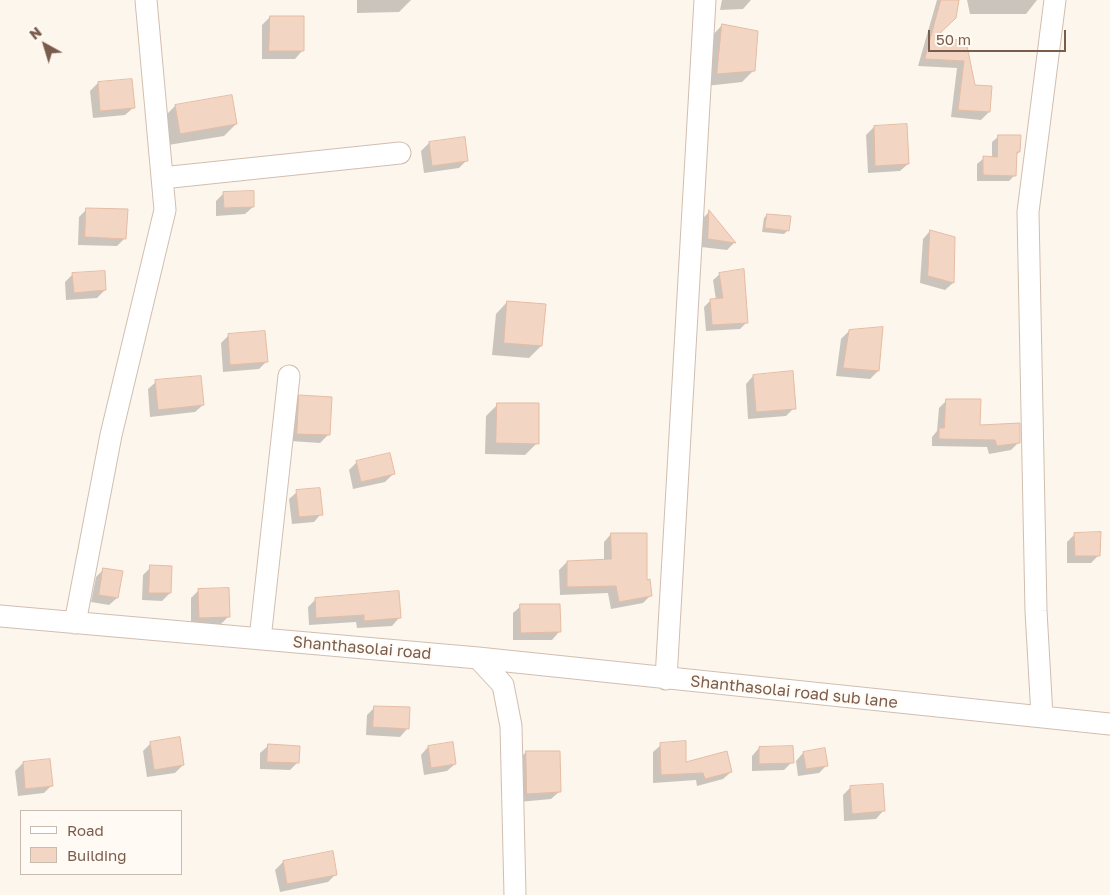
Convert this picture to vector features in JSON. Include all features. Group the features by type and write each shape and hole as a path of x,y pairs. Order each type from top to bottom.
{"street":[{"path":"75,623 111,435 165,210 146,0"},
{"path":"666,679 705,0"},
{"path":"1042,716 1036,611 1028,212 1055,0"},
{"path":"162,178 400,153"},
{"path":"260,639 289,376"},
{"name":"Shanthasolai road","path":"0,616 478,658"},
{"path":"478,658 503,685 511,726 515,895"},
{"name":"Shanthasolai road sub lane","path":"478,658 1110,724"}],"building":[{"path":"941,0 959,0 956,18 936,37 966,41 975,85 992,86 990,112 958,110 964,61 925,59"},
{"path":"270,16 304,16 304,51 269,51"},
{"path":"722,24 758,31 755,71 717,74"},
{"path":"132,79 135,108 100,111 98,82"},
{"path":"232,95 237,124 180,134 175,105"},
{"path":"907,124 909,164 875,166 874,126"},
{"path":"998,135 1021,135 1020,152 1017,152 1016,176 983,175 983,156 997,157"},
{"path":"465,137 468,161 432,166 429,142"},
{"path":"254,191 254,207 224,208 223,192"},
{"path":"86,208 128,209 126,239 85,237"},
{"path":"709,210 736,243 708,239"},
{"path":"767,214 791,216 789,231 765,228"},
{"path":"930,230 955,237 954,283 928,276"},
{"path":"744,269 748,323 712,325 710,299 723,298 719,273"},
{"path":"105,271 106,290 74,293 72,273"},
{"path":"507,301 546,304 542,346 504,343"},
{"path":"883,327 879,371 843,368 849,330"},
{"path":"265,331 268,362 230,365 228,334"},
{"path":"793,371 796,409 756,412 753,375"},
{"path":"201,376 204,405 158,410 155,380"},
{"path":"299,395 332,397 330,435 297,434"},
{"path":"946,399 981,399 980,425 1020,423 1020,443 997,446 995,440 939,439 939,428 944,428"},
{"path":"497,403 539,403 539,444 496,443"},
{"path":"390,453 395,474 361,482 356,461"},
{"path":"320,488 323,515 299,517 296,490"},
{"path":"1101,532 1100,556 1075,556 1074,533"},
{"path":"611,533 647,533 647,580 650,579 652,596 619,602 616,586 567,587 567,561 611,559"},
{"path":"150,565 172,566 171,593 149,593"},
{"path":"103,568 123,571 118,598 99,595"},
{"path":"229,588 230,617 199,618 198,589"},
{"path":"399,591 401,618 364,621 364,615 316,618 315,598"},
{"path":"520,604 560,604 561,632 521,633"},
{"path":"374,706 410,707 409,729 373,727"},
{"path":"180,737 184,765 154,770 150,742"},
{"path":"686,741 686,762 727,751 732,772 705,779 703,773 661,775 660,743"},
{"path":"453,742 456,764 431,768 428,746"},
{"path":"268,744 300,746 299,763 267,762"},
{"path":"793,746 794,763 759,764 759,747"},
{"path":"825,748 828,766 806,769 803,752"},
{"path":"526,751 560,751 561,792 527,794"},
{"path":"50,759 53,786 25,789 23,762"},
{"path":"883,784 885,811 852,814 850,786"},
{"path":"333,851 337,875 287,884 283,861"}]}
